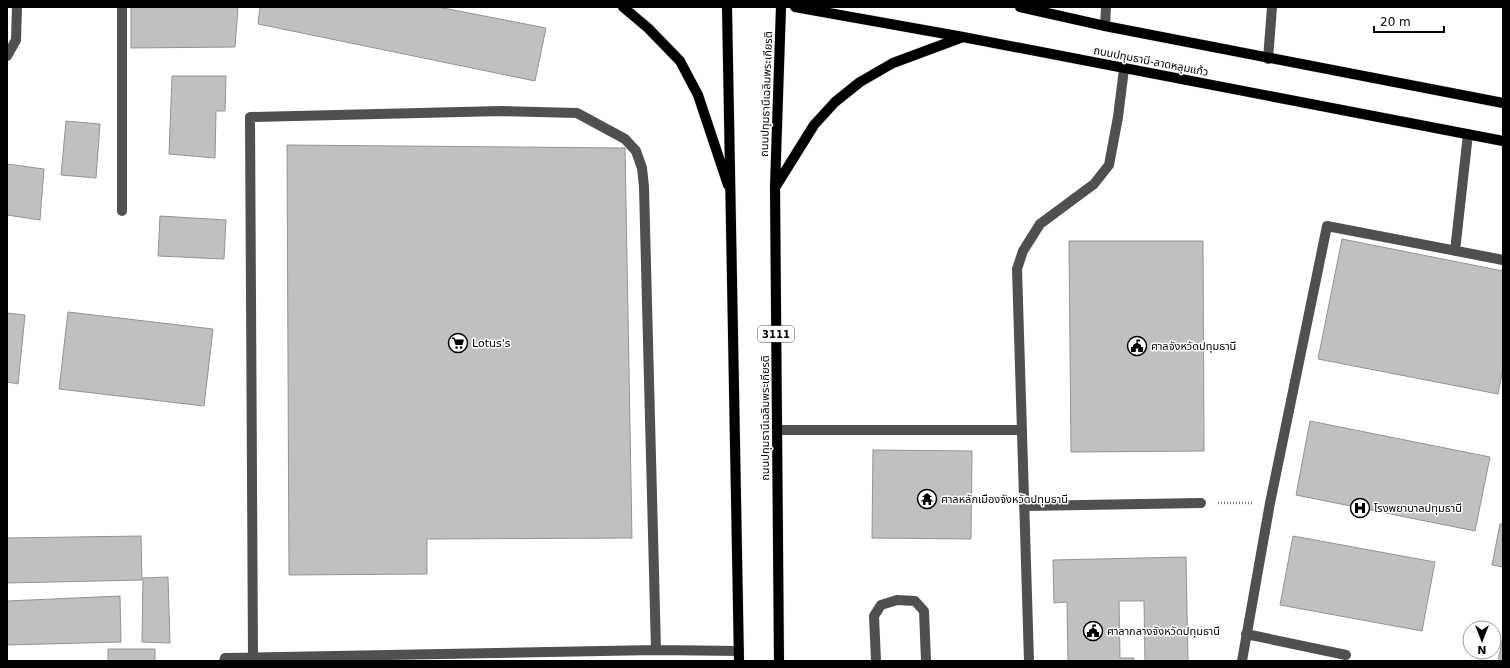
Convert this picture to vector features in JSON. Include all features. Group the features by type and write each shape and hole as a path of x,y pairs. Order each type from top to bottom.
{"main road":[{"path":"623,7 648,28 680,61 698,95 731,196"},
{"path":"727,7 739,656"},
{"name":"ถนนปทุมธานีเฉลิมพระเกียรติ","path":"779,661 775,187 781,7"},
{"name":"ถนนปทุมธานี-ลาดหลุมแก้ว","path":"795,7 963,37 1503,141"},
{"path":"1020,7 1268,59 1503,103"},
{"path":"775,187 814,126 835,102 860,82 893,63 963,37"}],"street":[{"path":"7,56 16,40 18,7"},
{"path":"122,7 122,211"},
{"path":"1105,26 1106,7"},
{"path":"1268,59 1272,7"},
{"path":"1029,661 1017,269 1023,251 1040,224 1094,184 1109,165 1118,117 1124,69"},
{"path":"253,658 250,116 502,111 577,113 625,140 636,151 642,168 644,187 656,650"},
{"path":"1455,251 1468,134"},
{"path":"1242,661 1270,503 1327,226 1503,260"},
{"path":"777,430 1022,430"},
{"path":"1024,506 1201,503"},
{"path":"876,661 874,616 881,605 898,600 915,601 924,611 926,661"},
{"path":"1246,634 1346,654"},
{"path":"224,661 225,658 656,650 739,656"}],"path":[{"path":"1201,503 1270,503"}],"building":[{"path":"131,7 238,7 235,47 131,48"},
{"path":"260,7 438,7 546,28 535,81 258,24"},
{"path":"172,76 226,76 225,111 216,111 215,158 169,154"},
{"path":"66,121 100,124 96,178 61,175"},
{"name":"Lotus's","path":"287,145 625,148 632,538 427,539 427,574 289,575"},
{"path":"7,164 44,169 40,220 7,215"},
{"path":"160,216 226,220 224,259 158,256"},
{"path":"1342,239 1503,271 1503,368 1498,394 1318,359"},
{"name":"ศาลจังหวัดปทุมธานี","path":"1069,241 1203,241 1204,451 1071,452"},
{"path":"68,312 213,329 204,406 59,389"},
{"path":"7,313 25,315 18,384 7,382"},
{"path":"1310,421 1490,457 1475,531 1296,495"},
{"path":"873,450 972,451 971,539 872,538"},
{"path":"1500,524 1503,524 1503,567 1492,565"},
{"path":"141,536 142,580 7,583 7,538"},
{"path":"1293,536 1435,562 1422,631 1280,605"},
{"name":"ศาลากลางจังหวัดปทุมธานี","path":"1186,557 1188,661 1145,661 1144,601 1119,601 1120,658 1134,658 1134,661 1068,661 1067,602 1054,603 1053,560"},
{"path":"168,577 170,643 142,642 143,578"},
{"path":"120,596 121,642 7,645 7,601"},
{"path":"1503,637 1503,661 1498,661 1502,660"},
{"path":"108,649 155,649 155,661 108,661"}],"place":[{"name":"Lotus's","path":"458,343"},
{"name":"ศาลจังหวัดปทุมธานี","path":"1137,346"},
{"name":"ศาลหลักเมืองจังหวัดปทุมธานี","path":"927,499"},
{"name":"โรงพยาบาลปทุมธานี","path":"1360,508"},
{"name":"ศาลากลางจังหวัดปทุมธานี","path":"1093,631"}]}
